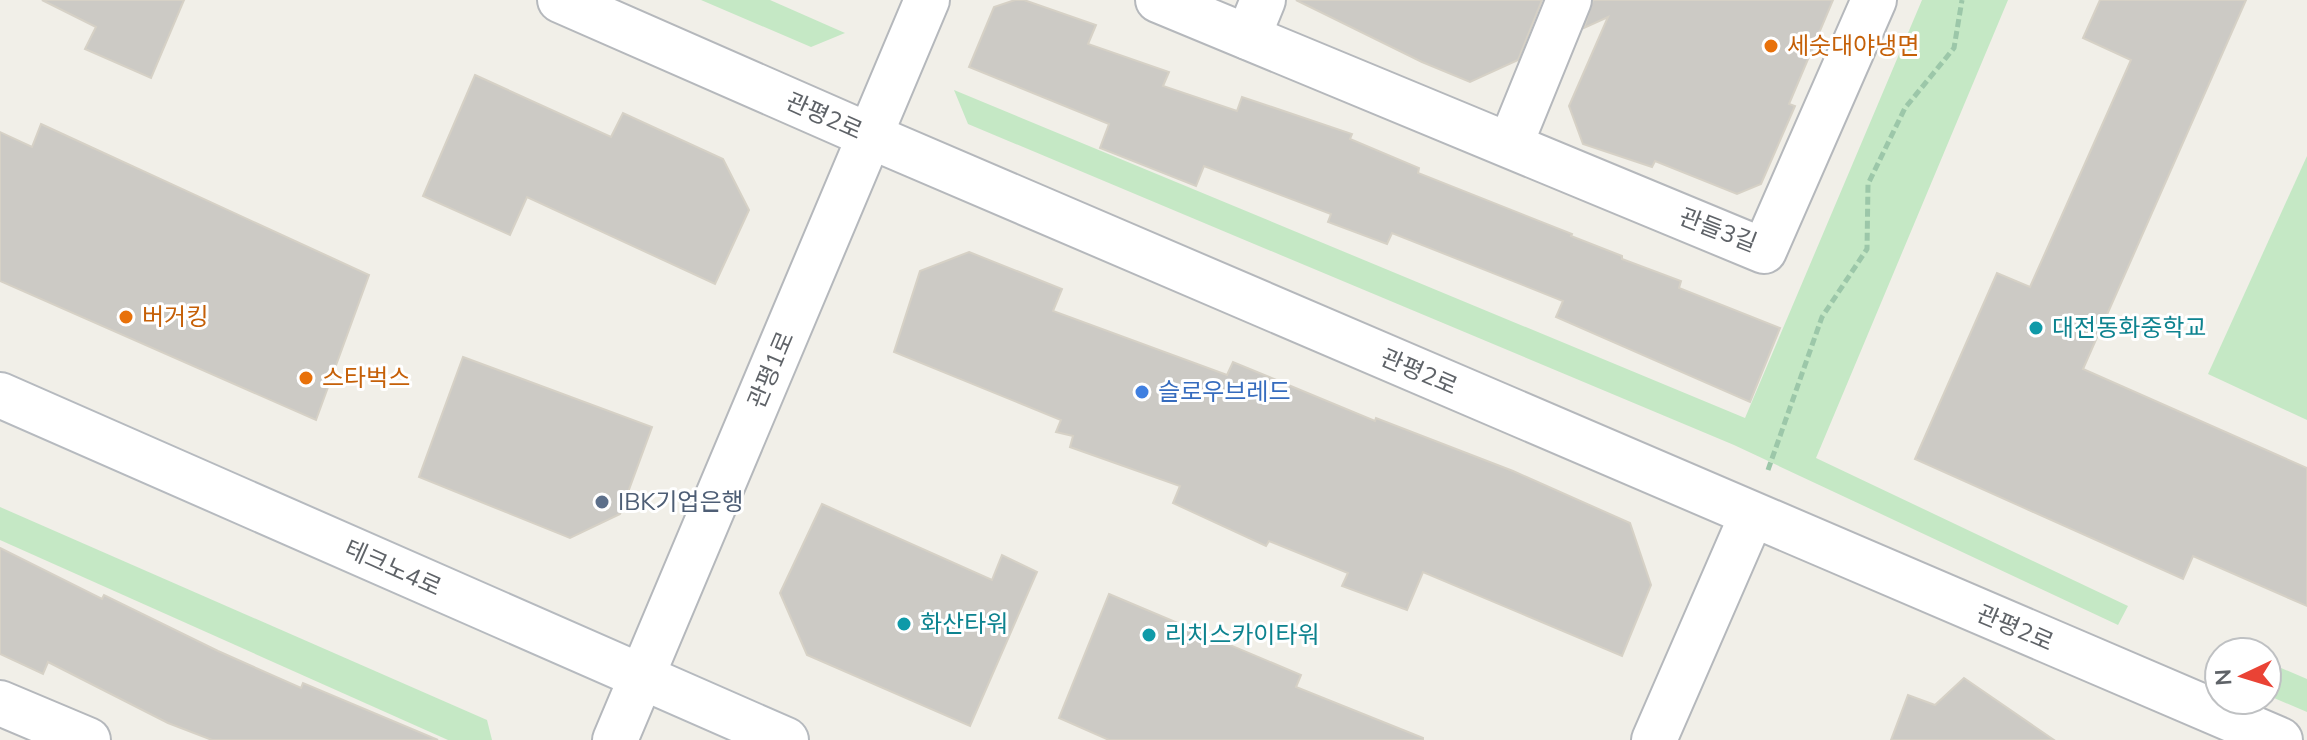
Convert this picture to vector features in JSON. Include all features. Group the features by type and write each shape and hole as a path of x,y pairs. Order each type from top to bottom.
{"street":[{"name":"관평2로","path":"560,0 870,136 2280,740"},
{"name":"관평1로","path":"615,740 927,0"},
{"name":"관들3길","path":"1158,0 1256,18 1510,145 1764,251 1874,0"},
{"path":"1510,145 1569,0"},
{"name":"테크노4로","path":"0,395 786,740"},
{"path":"1654,740 1752,515"},
{"path":"0,703 88,740"}],"path":[{"path":"1752,515 1822,317 1867,249 1868,184 1905,108 1954,48 1962,0"}],"green space":[{"path":"701,0 770,0 845,33 811,47"},
{"path":"1922,0 2008,0 1816,458 2128,606 2118,625 1734,445 968,124 954,90 1745,418"},
{"path":"2307,156 2307,420 2208,374"},
{"path":"0,507 487,720 492,740 448,740 0,540"},
{"path":"2283,669 2307,679 2307,712 2283,702"}],"building":[{"path":"42,0 184,0 151,78 85,49 96,27"},
{"path":"1024,0 1096,25 1088,44 1169,72 1163,86 1237,111 1242,97 1352,134 1350,139 1419,168 1418,173 1572,234 1622,256 1622,259 1681,281 1679,288 1780,328 1750,402 1556,317 1563,301 1392,233 1387,244 1328,222 1331,214 1204,166 1196,186 1100,148 1109,124 969,67 994,7"},
{"path":"1296,0 1542,0 1518,60 1470,82"},
{"path":"1593,0 1833,0 1789,104 1795,106 1761,184 1737,194 1655,161 1652,167 1583,144 1569,106 1608,17 1584,28"},
{"name":"대전동화중학교","path":"2100,0 2246,0 2083,369 2307,468 2307,606 2193,556 2183,579 1915,459 1997,273 2030,287 2131,60 2083,38"},
{"path":"475,75 611,137 623,113 723,159 749,210 715,284 527,197 510,235 423,196"},
{"path":"41,124 369,275 316,420 0,281 0,132 32,147"},
{"path":"969,252 1062,289 1053,311 1227,375 1233,362 1375,421 1376,418 1513,471 1630,523 1651,585 1622,656 1423,572 1407,610 1342,586 1348,573 1269,541 1266,546 1173,503 1180,486 1070,447 1073,436 1056,432 1061,420 894,352 920,271"},
{"path":"463,357 652,427 620,514 570,538 419,477"},
{"name":"화산타워","path":"822,504 992,580 1002,555 1037,572 970,726 807,655 780,593"},
{"path":"0,548 102,599 104,595 301,688 303,683 438,740 212,740 168,723 48,662 43,674 0,654"},
{"name":"리치스카이타워","path":"1109,594 1301,675 1296,687 1423,740 1109,740 1059,718"},
{"path":"1964,678 2054,740 1891,740 1908,695 1935,705"}],"place":[{"name":"세숫대야냉면","path":"1771,46"},
{"name":"버거킹","path":"126,317"},
{"name":"대전동화중학교","path":"2036,328"},
{"name":"스타벅스","path":"306,378"},
{"name":"슬로우브레드","path":"1142,392"},
{"name":"IBK기업은행","path":"602,502"},
{"name":"화산타워","path":"904,624"},
{"name":"리치스카이타워","path":"1149,635"}]}
